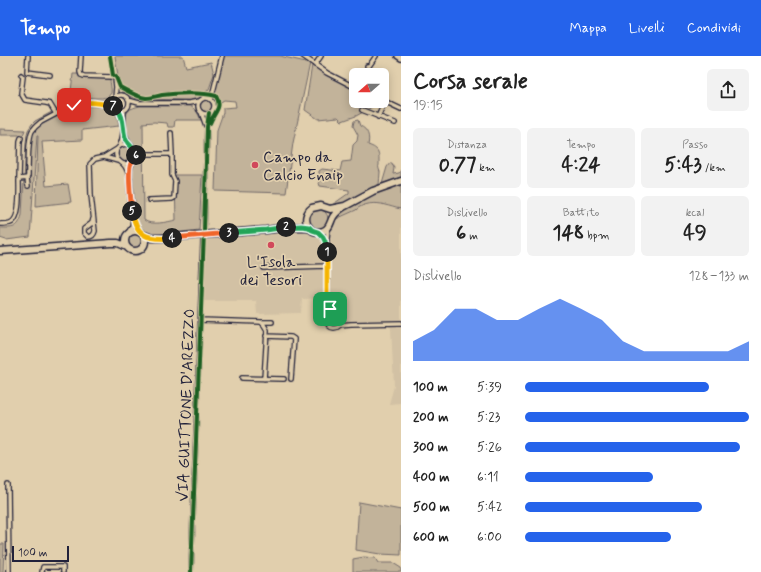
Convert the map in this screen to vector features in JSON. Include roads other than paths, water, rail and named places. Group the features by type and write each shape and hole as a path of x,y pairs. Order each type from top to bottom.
{"main road":[{"path":"306,217 307,224 312,230 318,232 326,229 337,212 345,206 373,191 401,181"},
{"path":"290,227 306,217 312,208 321,206 330,209 345,206"},
{"path":"326,208 331,215 330,223"},
{"path":"110,243 134,230 152,238 162,238 301,226 309,227"},
{"path":"142,233 146,241 145,244"},
{"path":"127,234 125,241 127,247"},
{"path":"0,251 118,243 136,251 142,249 145,244 162,238"}],"street":[{"path":"28,56 27,72 50,75"},
{"path":"80,56 81,75 114,78 116,87 114,106"},
{"path":"209,99 213,90 222,56"},
{"path":"303,56 327,73 349,84"},
{"path":"315,65 321,56"},
{"path":"367,66 369,66 376,56"},
{"path":"21,75 23,77 21,93 25,100 50,104 56,114"},
{"path":"116,87 121,95 128,100 139,103 189,103 209,99"},
{"path":"102,104 121,95"},
{"path":"204,231 207,127 209,113 214,108 209,99"},
{"path":"118,160 116,155 122,140 123,122 128,100"},
{"path":"198,106 200,101"},
{"path":"28,186 27,178 30,137 31,133 41,122 78,103 114,106 118,110 123,122"},
{"path":"118,110 125,109 139,103"},
{"path":"189,103 198,106 207,127"},
{"path":"389,103 401,109"},
{"path":"378,116 380,108"},
{"path":"362,110 394,123"},
{"path":"201,112 205,114 209,113"},
{"path":"123,131 129,144 134,148 136,153 131,163 130,178 133,217 132,226 127,234"},
{"path":"148,200 174,198 175,181 172,175 171,133"},
{"path":"0,224 10,223 14,221 17,216 20,179 20,141 22,138"},
{"path":"93,219 92,223 84,229 84,233 88,236 92,236 95,233 90,164 95,159 104,157 124,144 129,144"},
{"path":"136,153 172,154"},
{"path":"104,157 118,160 124,164 130,178"},
{"path":"124,164 131,163"},
{"path":"20,179 27,178"},
{"path":"133,217 136,226 142,233"},
{"path":"330,223 327,246 326,305 331,315"},
{"path":"318,232 323,237 327,246"},
{"name":"VIA GUITTONE D'AREZZO","path":"191,572 203,239"},
{"path":"264,268 327,266"},
{"path":"331,315 338,316 340,320 350,324"},
{"path":"331,315 326,322 333,328 338,327 339,325 350,324 401,323"},
{"path":"200,320 272,322"},
{"path":"339,325 340,320"},
{"path":"261,322 267,330 264,379"},
{"path":"266,336 291,337 294,339 291,379"},
{"path":"242,378 284,379"},
{"path":"8,485 8,572"},
{"path":"42,572 43,567 63,567 63,572"}],"place":[{"name":"Campo da Calcio Enaip","path":"255,165"},
{"name":"L'Isola dei Tesori","path":"271,245"}]}
